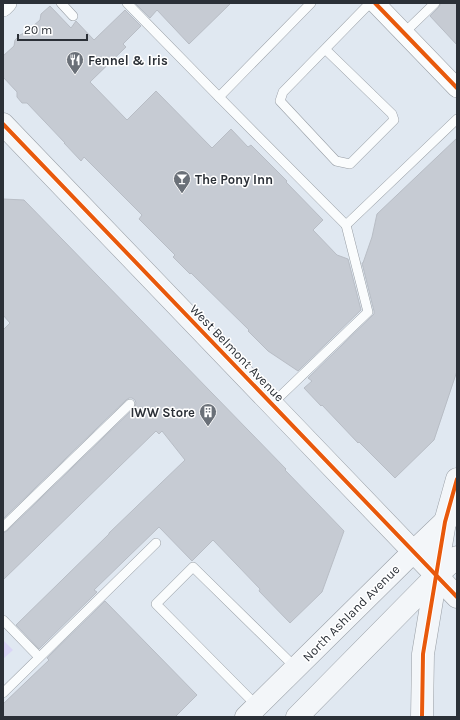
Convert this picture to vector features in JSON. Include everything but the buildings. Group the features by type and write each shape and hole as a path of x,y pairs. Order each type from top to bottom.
{"main road":[{"name":"West Belmont Avenue","path":"3,124 457,597"},
{"path":"422,717 423,654 436,576 451,516 457,479"},
{"name":"North Ashland Avenue","path":"252,712 451,516"},
{"path":"297,717 436,576 457,557"}],"street":[{"path":"3,7 8,3"},
{"path":"375,3 457,88"}],"lane":[{"path":"61,3 73,16"},
{"path":"127,3 346,225 368,312 272,404"},
{"path":"219,97 311,3"},
{"path":"325,49 392,114 394,120 350,164 336,160 280,101 283,92 325,49 370,3"},
{"path":"404,33 435,3"},
{"path":"346,225 457,119"},
{"path":"3,527 130,404"},
{"path":"3,693 156,543"},
{"path":"252,712 156,604 193,567 296,668"},
{"path":"3,620 39,657"}],"shaded area":[{"path":"3,640 13,650 3,659"}],"cycle path":[{"path":"375,3 457,88"},
{"path":"3,124 457,597"},
{"path":"422,717 423,654 445,522 457,479"}],"place":[{"name":"Fennel & Iris","path":"75,75"},
{"name":"The Pony Inn","path":"182,194"},
{"name":"IWW Store","path":"208,427"}]}
